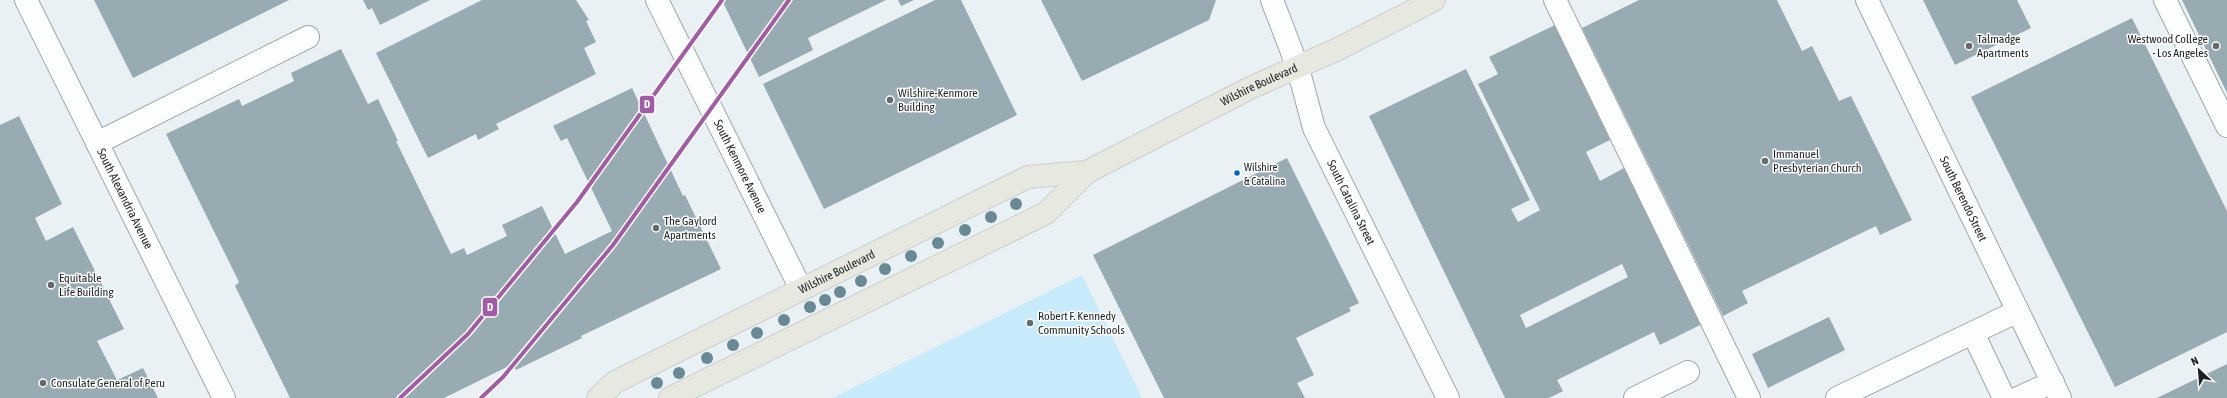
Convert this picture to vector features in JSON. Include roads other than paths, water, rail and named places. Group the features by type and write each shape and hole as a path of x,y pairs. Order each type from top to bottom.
{"main road":[{"name":"Wilshire Boulevard","path":"670,398 1046,213 1087,172 1250,88 1298,68 1434,0"},
{"name":"Wilshire Boulevard","path":"598,398 615,382 1028,177 1087,172"}],"street":[{"name":"South Kenmore Avenue","path":"658,0 801,290"},
{"name":"South Catalina Street","path":"1272,0 1298,68 1314,128 1448,398"},
{"path":"1555,0 1748,398"},
{"name":"South Berendo Street","path":"1867,0 2056,390"},
{"path":"2165,0 2227,126"},
{"name":"South Alexandria Avenue","path":"33,3 97,143 224,398"},
{"path":"97,143 308,37"},
{"path":"1837,398 2018,311"},
{"path":"1972,333 2004,398"},
{"path":"1635,398 1688,372"},
{"path":"2018,398 2056,390"}],"place":[{"name":"Talmadge Apartments","path":"1969,46"},
{"name":"Westwood College - Los Angeles","path":"2216,46"},
{"name":"Wilshire-Kenmore Building","path":"890,100"},
{"name":"Immanuel Presbyterian Church","path":"1765,161"},
{"name":"Wilshire & Catalina","path":"1237,173"},
{"name":"The Gaylord Apartments","path":"656,228"},
{"name":"Equitable Life Building","path":"51,285"},
{"name":"Robert F. Kennedy Community Schools","path":"1030,323"},
{"name":"Consulate General of Peru","path":"43,383"}]}
